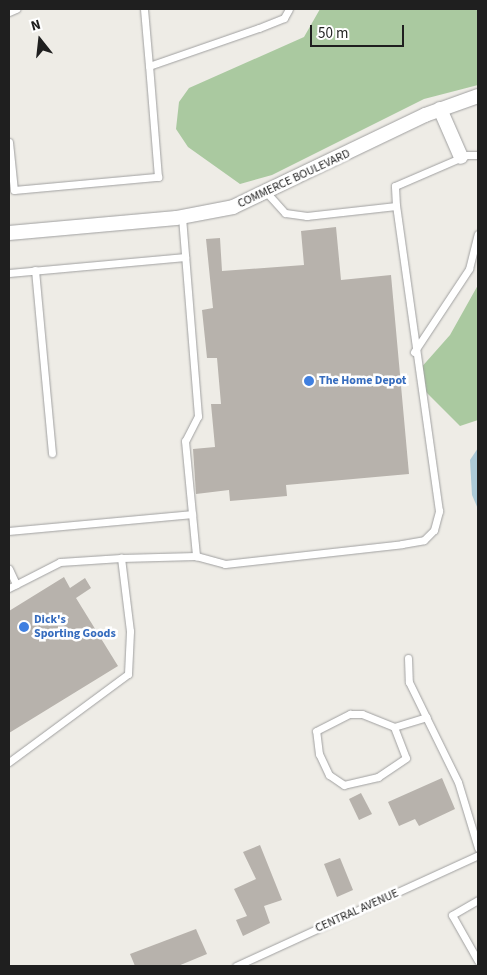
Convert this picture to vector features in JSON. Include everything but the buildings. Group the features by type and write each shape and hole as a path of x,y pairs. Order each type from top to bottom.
{"street":[{"name":"COMMERCE BOULEVARD","path":"9,233 182,217 233,207 268,194 440,109 478,96"},
{"path":"440,109 461,157"}],"lane":[{"path":"9,12 16,9"},
{"path":"9,142 14,190 158,177 144,9"},
{"path":"149,66 276,22 289,9"},
{"path":"9,588 60,562 196,556 224,564 424,540 434,530 439,511 414,352 395,186 461,157 478,155"},
{"path":"268,194 285,213 307,216 396,206"},
{"path":"182,217 198,416 185,442 196,556"},
{"path":"414,352 469,269 478,234"},
{"path":"9,273 186,257"},
{"path":"35,270 52,453"},
{"path":"9,531 192,514"},
{"path":"9,762 128,674 130,631 122,558"},
{"path":"9,569 16,584"},
{"path":"408,658 409,682 458,782 478,848"},
{"path":"394,727 406,758 378,776 344,786 329,775 319,754 316,731 350,714 362,714 394,727 426,717"},
{"name":"CENTRAL AVENUE","path":"236,966 478,855"},
{"path":"478,900 452,915 478,961"}],"green space":[{"path":"320,9 478,9 478,85 424,99 272,175 240,184 188,147 176,129 179,102 189,88 304,37"},
{"path":"478,285 478,420 460,426 420,386 419,370 450,335"}],"water":[{"path":"478,448 478,509 472,495 470,460"}],"place":[{"name":"The Home Depot","path":"309,381"},
{"name":"Dick's Sporting Goods","path":"24,627"}]}
